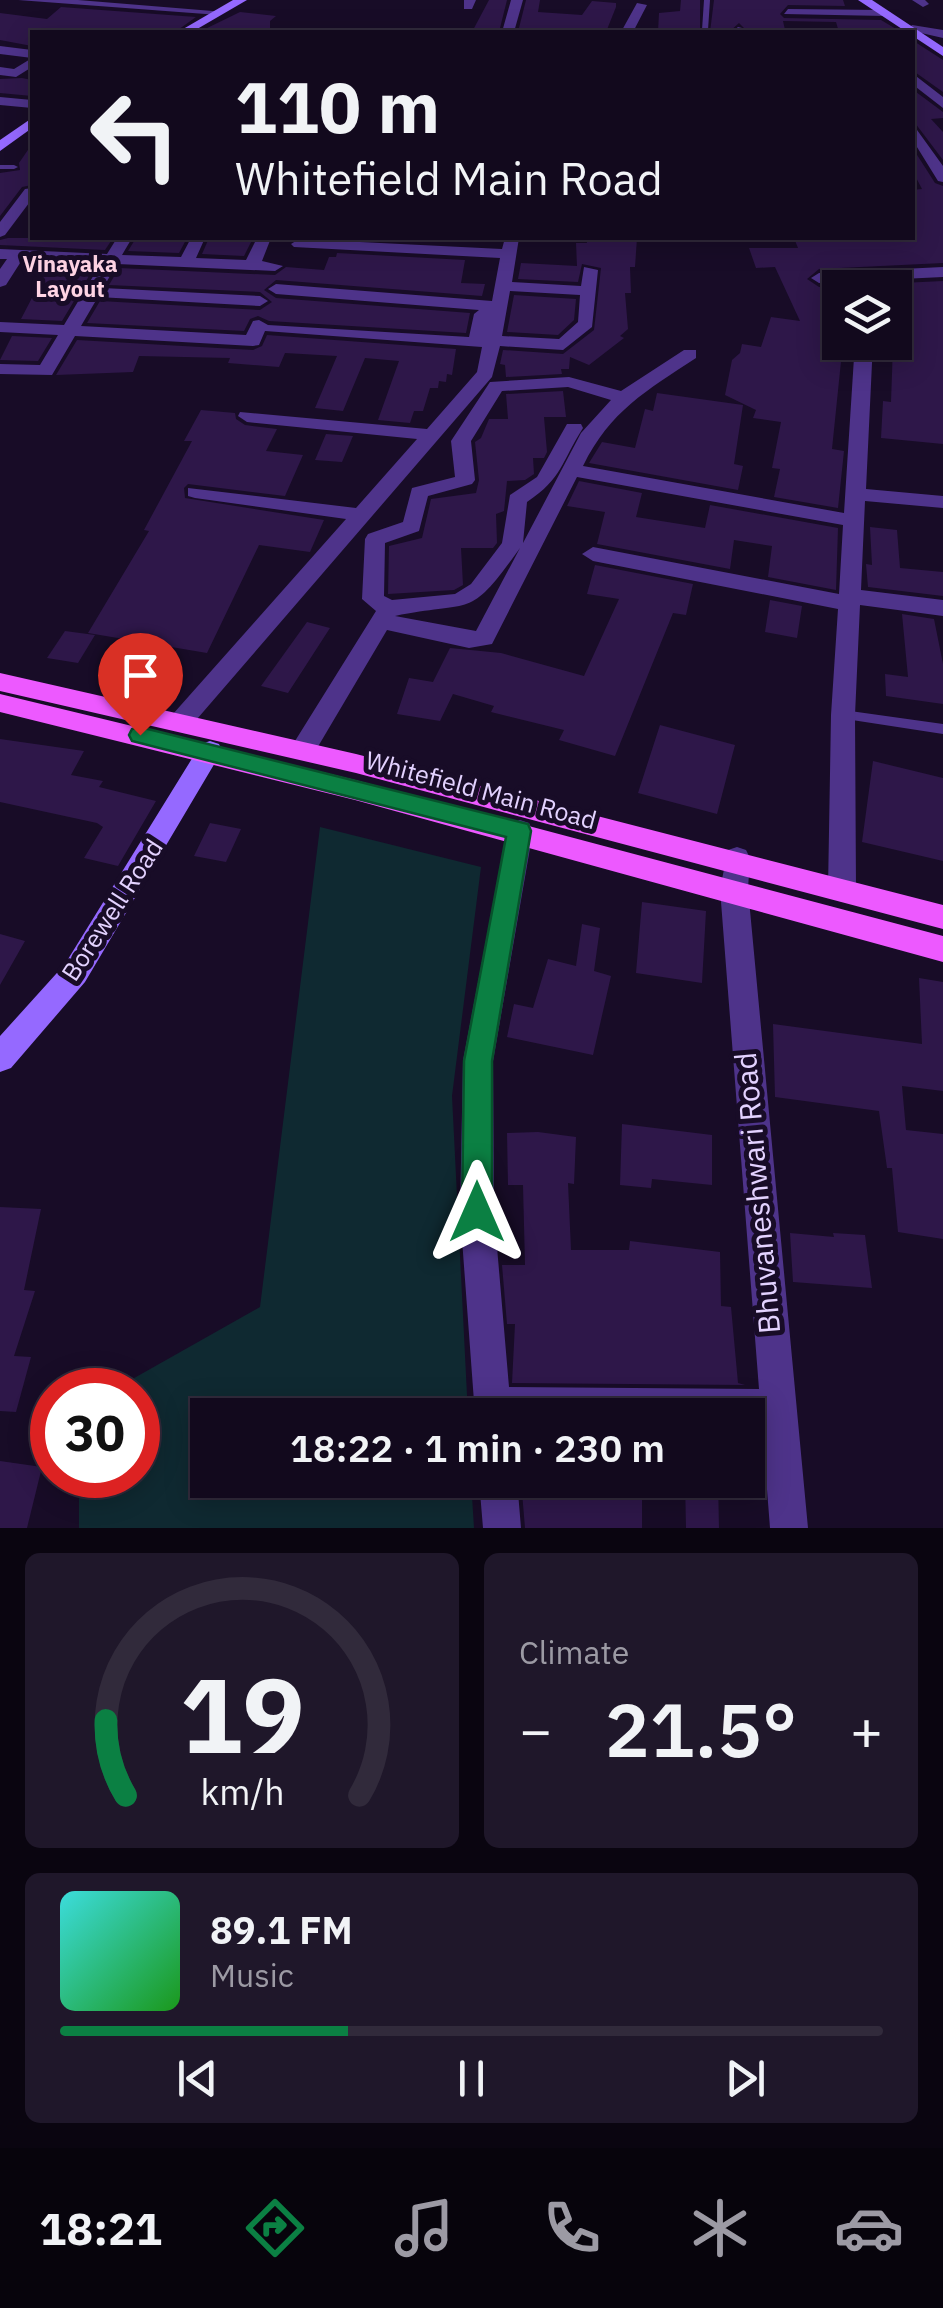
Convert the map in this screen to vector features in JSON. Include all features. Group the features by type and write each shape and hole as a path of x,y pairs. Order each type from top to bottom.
{"main road":[{"name":"Whitefield Main Road","path":"0,682 304,748 735,874 943,949"},
{"name":"Whitefield Main Road","path":"0,703 210,751 520,831 735,874 842,890 943,917"}],"street":[{"path":"24,0 219,12"},
{"path":"188,30 241,0"},
{"path":"509,30 517,0"},
{"path":"864,0 915,30"},
{"path":"628,30 641,5"},
{"path":"788,12 885,13"},
{"path":"912,28 943,34"},
{"path":"915,30 943,52"},
{"path":"0,50 30,54"},
{"path":"0,71 16,74 30,64"},
{"path":"915,80 943,104"},
{"path":"0,101 30,104"},
{"path":"0,147 30,124"},
{"path":"920,134 943,178"},
{"path":"0,232 30,192"},
{"path":"49,256 60,240"},
{"path":"0,368 46,372 123,240"},
{"path":"186,262 197,240"},
{"path":"252,265 263,240"},
{"path":"0,327 253,341 265,327 477,343 511,246 300,244"},
{"path":"0,282 9,255 276,266"},
{"path":"491,340 563,345 586,323 590,270"},
{"path":"820,278 943,272"},
{"path":"276,289 494,299 588,291"},
{"path":"92,292 260,302"},
{"path":"182,720 486,372 494,299"},
{"path":"304,748 387,614 460,601 479,589 512,544 517,500 545,481 558,450 580,419 623,398 690,354"},
{"path":"842,890 844,715 863,360"},
{"path":"569,382 578,393 580,419 484,638 469,640 387,614 373,599 374,539 412,526 422,490 464,480 462,440 496,386 569,382 623,398"},
{"path":"247,416 432,435"},
{"path":"582,472 855,521"},
{"path":"194,492 362,515"},
{"path":"855,494 943,502"},
{"path":"593,554 849,600 943,608"},
{"name":"Borewell Road","path":"0,1058 75,973 210,751"},
{"path":"491,1398 477,1212 478,1061 520,831"},
{"name":"Bhuvaneshwari Road","path":"735,874 788,1528"},
{"path":"765,1407 776,1407"},
{"path":"500,1498 502,1528"}],"lane":[{"path":"705,30 707,0"},
{"path":"0,167 14,168"},
{"path":"844,715 943,730"}],"shaded area":[{"path":"320,827 481,867 452,1096 467,1398 190,1398 190,1498 472,1498 474,1528 79,1528 79,1498 160,1498 160,1368 152,1368 260,1307"}],"building":[{"path":"489,0 507,0 500,30 473,30"},
{"path":"526,0 540,0 538,12 582,15 592,1 616,3 607,30 518,30"},
{"path":"681,0 700,0 700,30 658,30 659,13 680,11"},
{"path":"714,0 843,0 845,6 788,5 780,14 784,18 881,20 898,30 838,30 836,22 783,21 785,30 746,30 739,23 731,30 710,30"},
{"path":"61,7 196,17 178,30 30,30 30,46 0,40 0,13 47,19"},
{"path":"240,12 276,16 270,21 270,30 203,30"},
{"path":"915,42 943,60 943,92 915,72"},
{"path":"0,79 30,80 30,96 0,93"},
{"path":"915,91 943,112 943,118 931,119 943,132 943,160 915,123"},
{"path":"30,147 30,185 22,187 0,216 0,173 20,170 19,163"},
{"path":"915,152 935,183 943,186 943,263 819,269 807,279 822,287 822,360 841,360 832,449 844,451 838,508 774,497 780,469 772,468 781,422 753,418 756,410 725,395 732,360 740,353 742,344 761,347 771,317 800,321 775,267 756,268 749,248 798,248 795,240 915,240 915,190 922,189 915,176"},
{"path":"0,240 112,240 105,250 0,245"},
{"path":"135,240 186,240 179,253 128,251"},
{"path":"208,240 252,240 244,256 202,254"},
{"path":"586,240 637,240 635,267 630,267 631,293 625,293 628,329 620,336 624,338 589,365 570,357 569,369 561,369 562,374 506,377 505,365 500,364 503,350 563,354 594,330 601,268 582,264 578,282 518,279 521,263 577,266 576,243 587,243"},
{"path":"337,253 465,260 461,283 485,284 482,296 276,280 264,290 276,298 470,313 466,333 269,321 258,316 250,319 244,331 87,323 100,301 260,310 272,302 260,292 109,285 119,268 275,275 286,267 324,270 329,257 336,257"},
{"path":"95,266 62,321 21,319 48,267 22,267"},
{"path":"943,281 943,444 881,438 883,401 891,402 892,360 912,360 912,282"},
{"path":"514,295 576,299 574,320 558,335 507,332"},
{"path":"267,335 456,349 452,375 447,374 446,382 439,381 438,388 430,388 423,411 414,411 410,423 378,420 399,361 365,358 343,411 315,408 337,356 285,353 279,367 228,363 230,358 139,356 133,372 56,375 77,340 253,350 262,346"},
{"path":"12,336 52,338 38,361 0,360"},
{"path":"563,391 566,417 544,417 544,458 533,458 534,474 525,480 507,481 504,511 496,514 497,543 493,548 461,548 463,585 454,590 388,594 389,546 422,538 431,499 476,493 479,480 475,442 481,438 489,419 508,419 506,394"},
{"path":"657,393 743,405 734,464 743,466 738,490 589,463 602,442 635,448 645,409 653,411"},
{"path":"201,410 235,413 236,419 245,425 277,429 266,451 303,455 285,496 188,484 184,488 185,498 324,520 310,552 259,545 207,653 88,633 149,531 144,530 192,441 184,441"},
{"path":"326,434 353,436 342,462 315,460"},
{"path":"579,481 642,493 636,517 705,528 710,505 838,528 836,590 768,577 772,546 734,540 730,569 597,544 605,512 567,506"},
{"path":"870,527 897,530 900,568 943,572 943,596 868,587 866,564 872,565"},
{"path":"595,565 693,584 686,615 673,613 615,756 559,740 564,730 491,712 494,706 453,694 440,721 397,714 409,678 433,682 450,648 501,653 584,676 619,599 587,594"},
{"path":"770,600 802,606 797,638 765,632"},
{"path":"902,614 934,619 943,664 943,704 886,696 885,674 908,677"},
{"path":"307,622 330,628 288,693 261,686"},
{"path":"65,631 95,635 78,663 47,658"},
{"path":"660,725 735,745 717,814 638,793"},
{"path":"0,739 84,751 71,775 103,781 99,787 156,801 118,866 84,858 103,827 97,823 0,802"},
{"path":"873,761 943,778 943,861 862,842"},
{"path":"210,823 241,829 226,862 194,856"},
{"path":"642,902 706,911 702,983 636,973"},
{"path":"582,924 600,928 594,971 611,976 593,1055 507,1037 514,1004 533,1008 548,959 576,966"},
{"path":"0,934 25,941 0,985"},
{"path":"919,978 943,982 943,1091 902,1086 906,1130 943,1134 943,1239 898,1232 892,1168 887,1168 879,1111 775,1097 773,1024 922,1044"},
{"path":"622,1124 712,1135 712,1185 652,1179 651,1188 620,1185"},
{"path":"507,1133 576,1137 574,1184 568,1183 571,1250 629,1250 630,1241 720,1252 721,1306 731,1307 738,1383 745,1385 512,1383 515,1324 507,1324 502,1265 525,1265 523,1185 508,1185"},
{"path":"0,1207 41,1209 24,1290 35,1291 14,1356 31,1357 16,1412 0,1411"},
{"path":"790,1233 865,1235 872,1288 793,1282"},
{"path":"0,1461 30,1465 30,1498 34,1498 27,1528 0,1528"},
{"path":"522,1498 642,1498 642,1528 525,1528"},
{"path":"685,1498 718,1498 719,1528 686,1528"}],"district":[{"name":"Vinayaka Layout","path":"70,276"}],"route":[{"path":"140,735 520,831 478,1061 477,1212"}]}
